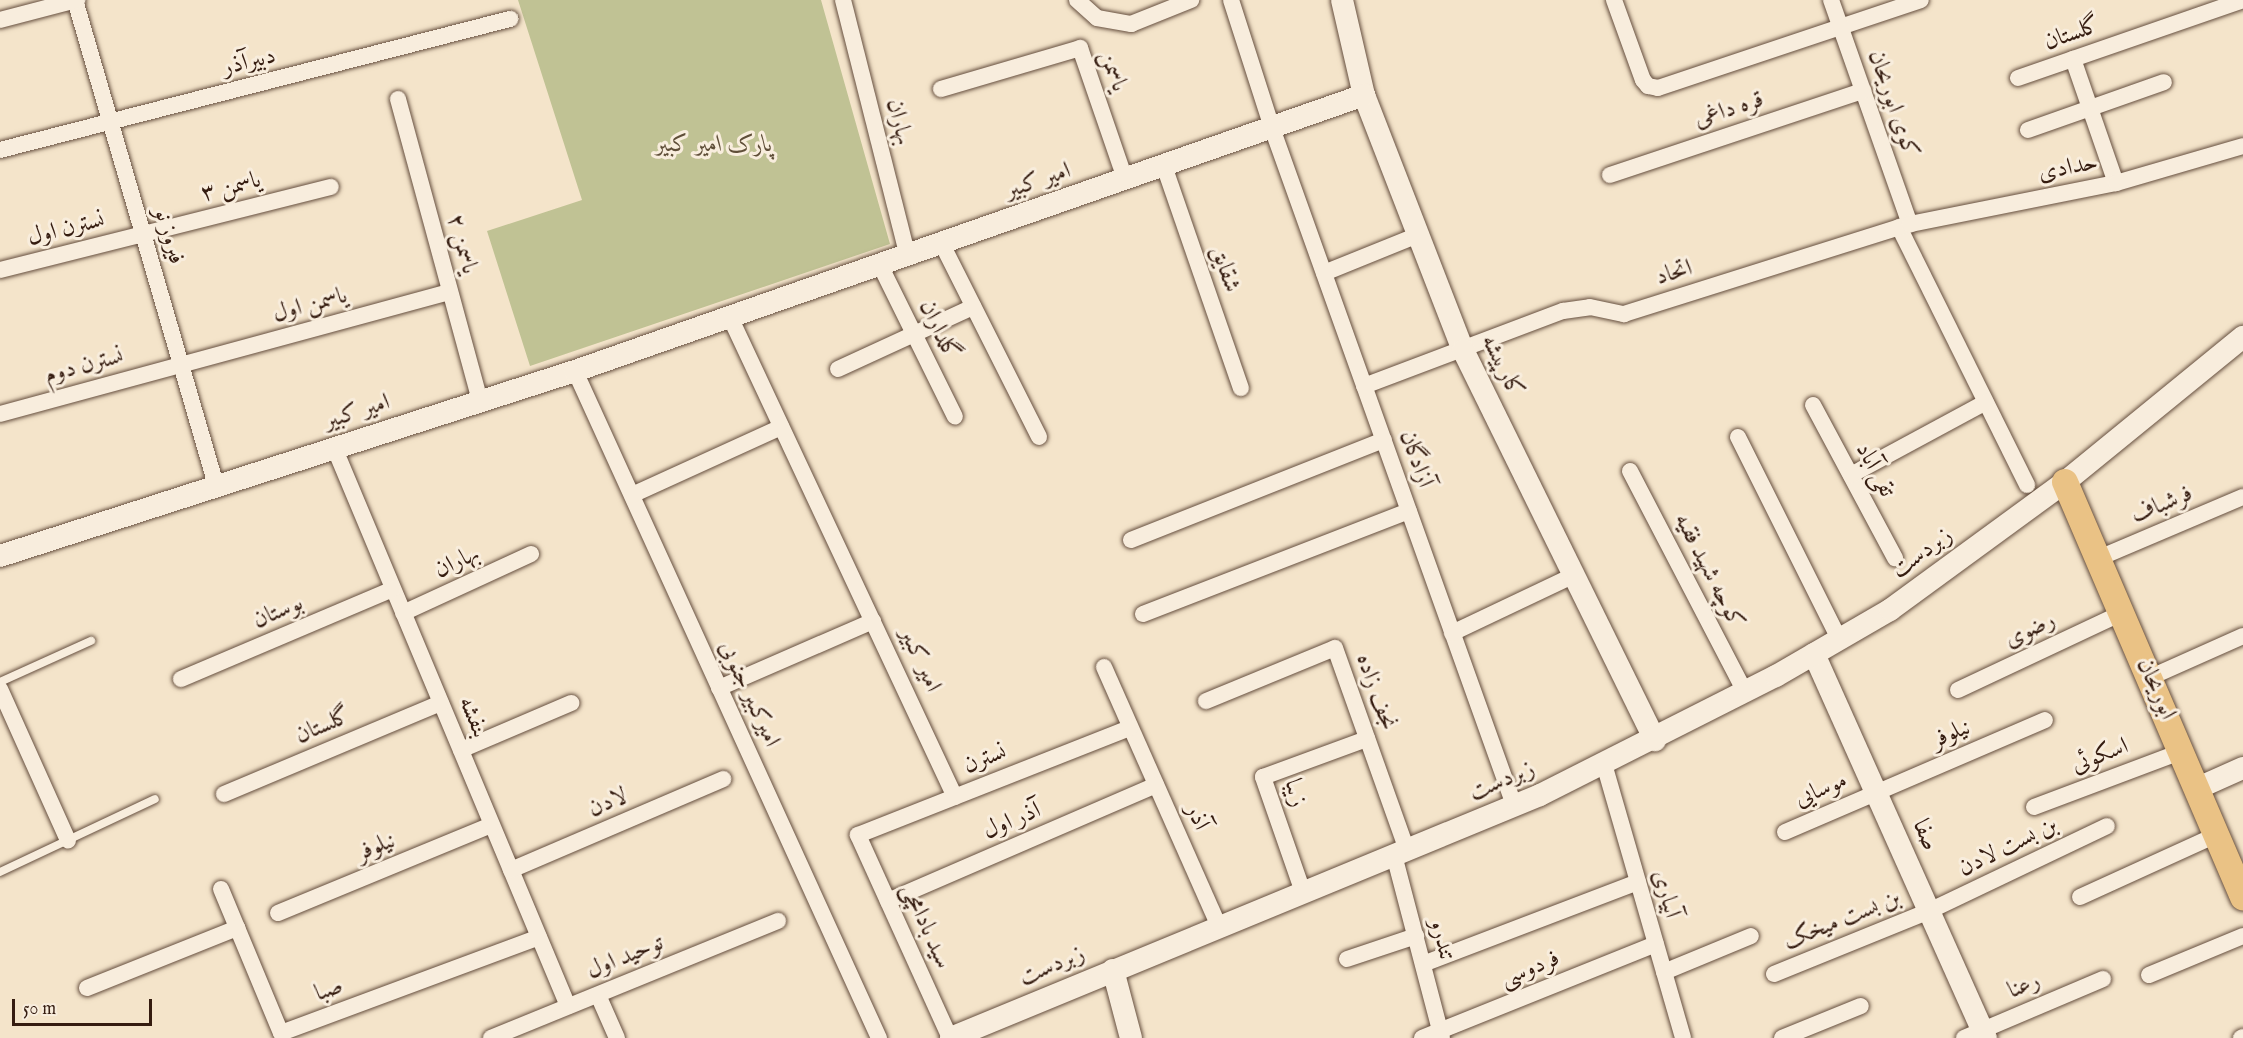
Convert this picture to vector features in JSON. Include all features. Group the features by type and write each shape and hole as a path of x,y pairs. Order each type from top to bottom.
{"main road":[{"name":"کارپیشه","path":"1342,0 1364,95 1463,350 1655,740"},
{"name":"امیر کبیر","path":"0,556 575,370 909,256 1364,95"},
{"path":"2065,482 2243,337"},
{"name":"زبردست","path":"961,1036 1113,970 1514,806 1655,740 1890,610 2032,494 2065,482"},
{"name":"ابوریحان","path":"2065,482 2241,887"},
{"name":"صفا","path":"1814,654 1929,911 1977,1035"},
{"path":"2198,788 2243,768"},
{"path":"1113,970 1131,1038"}],"street":[{"path":"0,20 76,0"},
{"name":"فیروز نو","path":"76,0 216,485"},
{"name":"بهاران","path":"843,0 909,256"},
{"path":"1077,0 1097,18 1131,24 1191,0"},
{"name":"آزادگان","path":"1231,0 1272,128 1514,806"},
{"path":"1614,0 1643,80 1648,87 1658,88 1921,0"},
{"name":"کوی ابوریحان","path":"1831,0 1863,91 1904,226"},
{"name":"گلستان","path":"2018,78 2235,2"},
{"name":"دبیرآذر","path":"0,150 510,20"},
{"name":"یاسمن","path":"941,89 1080,48 1125,179"},
{"path":"2073,59 2116,183"},
{"path":"2028,130 2091,110 2164,82"},
{"name":"قره داغی","path":"1610,175 1863,91"},
{"name":"یاسمن ۲","path":"398,99 480,401"},
{"name":"حدادی","path":"1904,226 2116,183 2243,146"},
{"name":"شقایق","path":"1164,166 1241,388"},
{"name":"یاسمن ۳","path":"143,234 331,187"},
{"path":"1904,226 1986,402 2032,494"},
{"name":"اتحاد","path":"1365,386 1563,311 1590,308 1624,314 1904,226"},
{"name":"نسترن اول","path":"0,270 143,234"},
{"path":"1324,273 1418,235"},
{"path":"942,244 1039,437"},
{"name":"گلداران","path":"880,266 955,417"},
{"name":"یاسمن اول","path":"181,365 450,292"},
{"path":"838,369 974,307"},
{"name":"امیر کبیر","path":"730,317 955,797"},
{"name":"نسترن دوم","path":"0,414 181,365"},
{"name":"امیرکبیر جنوبی","path":"575,370 879,1038"},
{"path":"1851,475 1986,402"},
{"name":"تقی آباد","path":"1813,405 1894,558"},
{"path":"632,495 781,427"},
{"path":"1738,437 1839,639"},
{"path":"1131,540 1384,440"},
{"name":"بنفشه","path":"334,447 568,1006"},
{"name":"کوچه شهید فقیه","path":"1630,471 1745,692"},
{"name":"فرشباف","path":"2099,558 2243,497"},
{"path":"1143,614 1409,511"},
{"name":"بهاران","path":"403,613 531,554"},
{"path":"1452,633 1574,576"},
{"name":"بوستان","path":"181,679 393,589"},
{"name":"رضوی","path":"1958,690 2122,613"},
{"path":"719,688 873,621"},
{"path":"2151,678 2243,636"},
{"name":"نجف زاده","path":"1206,701 1335,648 1367,739 1400,852"},
{"name":"آذر","path":"1104,667 1219,926"},
{"path":"0,689 68,840"},
{"path":"460,750 571,702"},
{"name":"گلستان","path":"224,794 441,703"},
{"name":"نیلوفر","path":"1876,792 2045,720"},
{"name":"نسترن","path":"858,834 1130,729"},
{"name":"زیبا","path":"1303,892 1263,777 1367,739"},
{"name":"اسکوئی","path":"2034,807 2183,751"},
{"name":"آبیاری","path":"1604,764 1683,1038"},
{"name":"لادن","path":"511,870 723,780"},
{"name":"آذر اول","path":"888,901 1156,785"},
{"name":"موسایی","path":"1785,832 1876,792"},
{"name":"نیلوفر","path":"278,913 492,825"},
{"name":"بن بست لادن","path":"1929,911 2107,826"},
{"name":"سید بادامچی","path":"858,834 888,901 961,1036"},
{"path":"2080,897 2218,834"},
{"name":"تندرو","path":"1400,852 1416,936 1441,1034"},
{"path":"1423,964 1638,882"},
{"name":"صبا","path":"221,889 281,1033 539,937"},
{"name":"بن بست میخک","path":"1774,974 1929,911"},
{"name":"توحید اول","path":"490,1038 777,921"},
{"path":"87,988 237,928"},
{"path":"1347,959 1416,936"},
{"path":"1664,972 1751,936"},
{"path":"2149,975 2243,936"},
{"name":"فردوسی","path":"1422,1038 1441,1034 1656,944"},
{"name":"رعنا","path":"1977,1035 2103,979"},
{"path":"598,995 616,1038"},
{"path":"1782,1038 1861,1006"}],"lane":[{"path":"0,682 91,641"},
{"path":"0,872 155,799"}],"green space":[{"name":"پارک امیر کبیر","path":"518,0 821,0 890,244 530,366 487,231 582,200"}]}
